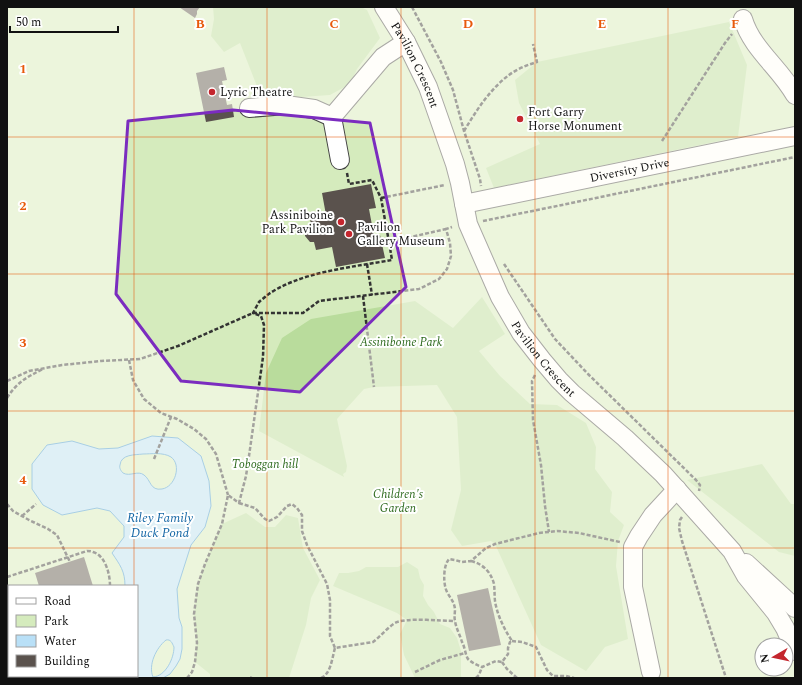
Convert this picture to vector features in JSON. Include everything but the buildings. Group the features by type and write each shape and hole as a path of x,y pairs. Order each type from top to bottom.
{"street":[{"name":"Pavilion Crescent","path":"384,7 406,42 428,87 455,164 464,204 476,222 500,298 521,333 559,380 625,438 663,474 732,551 746,576 776,613 785,628 795,651"},
{"path":"743,19 751,38 788,83 795,95"},
{"path":"332,117 383,57 406,42"},
{"path":"249,108 286,105 314,109 332,117"},
{"path":"332,117 343,165"},
{"name":"Diversity Drive","path":"464,204 795,136"},
{"path":"651,672 633,587 634,547 638,536 653,515 677,489"},
{"path":"732,551 795,608"}],"path":[{"path":"412,7 441,62 453,90 464,131 480,179"},
{"path":"662,141 725,43 743,19"},
{"path":"464,131 477,110 509,74 521,67 537,62 533,44"},
{"path":"389,242 446,228 795,157"},
{"path":"253,313 259,302 272,292 291,283 318,274 392,260 381,198 372,180 349,184 343,165"},
{"path":"381,198 432,187 460,183"},
{"path":"476,222 486,228"},
{"path":"7,381 29,371 62,365 140,359 178,346 253,313 303,313 319,301 419,289 439,279 447,269 450,256 450,243 446,228"},
{"path":"502,260 556,339 588,374 696,480 700,486 699,494 680,520 679,528 726,678"},
{"path":"366,264 372,295"},
{"path":"363,296 374,387"},
{"path":"239,503 246,476 263,357 264,325 261,316 253,313"},
{"path":"128,360 133,380 144,399 161,413 177,419 194,429 206,439 216,454 228,495 222,524 198,584 194,614 197,643 195,662 192,672 187,678"},
{"path":"542,360 532,381 533,420 541,465 549,532"},
{"path":"7,398 22,380 45,368"},
{"path":"154,460 171,417"},
{"path":"228,495 239,503 255,508 265,519 269,521 276,517 287,506 292,504 298,508 302,515 302,531 306,546 319,567 327,584 330,600 330,636 335,648 327,672 321,678"},
{"path":"7,504 13,511 58,535 70,562"},
{"path":"22,516 36,504"},
{"path":"471,561 486,548 495,544 539,533 557,531 579,533 618,541 634,547"},
{"path":"7,577 87,551 94,552 101,557 108,571 110,585"},
{"path":"482,667 471,662 465,654 463,643 455,621 455,608 452,599 447,592 445,583 445,566 449,559 462,562 471,561 479,563 488,570 494,584 496,605 501,622 512,641"},
{"path":"335,648 373,642 396,622 414,620 455,621"},
{"path":"502,662 508,654 508,648 510,642 512,641"},
{"path":"512,641 522,642 536,647 547,670 553,676 566,676 574,678"},
{"path":"415,672 440,660 465,654"},
{"path":"476,678 482,667 496,661 502,662 517,678"}],"highlighted area":[{"path":"233,110 370,123 406,287 300,392 181,381 116,294 128,121"}],"green space":[{"name":"Assiniboine Park","path":"7,7 795,7 795,678 7,678"},
{"path":"213,7 361,7 367,10 380,38 357,69 350,84 330,95 273,99 260,94 240,43 224,52 211,36 214,19"},
{"path":"729,22 747,65 738,137 494,188 486,168 540,144 519,103 515,80 537,62"},
{"path":"482,297 505,334 479,351 500,376 530,404 557,405 586,423 596,447 595,469 612,492 610,512 624,525 618,541 616,566 628,639 605,647 586,671 541,645 495,544 491,541 462,546 451,530 461,490 457,417 437,385 374,387 364,389 337,419 347,466 346,472 343,474 344,477 259,431 266,373 282,338 311,319 415,301 453,328"},
{"path":"762,464 791,504 795,504 795,556 779,552 687,480"},
{"path":"246,513 265,527 275,527 286,515 298,518 303,548 320,580 311,598 306,625 289,678 210,678 210,674 195,662 197,643 194,614 198,584 222,524"},
{"path":"407,562 418,569 420,578 424,585 423,596 440,624 450,628 457,638 461,651 462,678 415,678 404,655 400,634 407,620 397,613 333,586 339,573 359,571 366,567 398,567"}],"water":[{"name":"Riley Family Duck Pond","path":"152,436 178,438 201,456 209,481 211,506 205,527 191,545 177,589 179,618 182,627 182,649 180,659 170,674 163,678 98,678 138,677 138,585 125,585 123,572 112,553 124,537 124,526 110,511 97,508 62,515 43,505 32,489 32,464 47,445 72,441 99,449 118,448","holes":["143,454 168,455 176,465 176,475 167,487 162,489 155,488 144,475 137,473 126,474 120,469 121,461 126,457","168,640 174,647 171,661 162,673 153,677 152,662 156,652 162,643"]}],"place":[{"name":"Lyric Theatre","path":"212,92"},
{"name":"Fort Garry Horse Monument","path":"520,119"},
{"name":"Assiniboine Park Pavilion","path":"341,222"},
{"name":"Pavilion Gallery Museum","path":"349,234"}],"park label":[{"name":"Toboggan hill","path":"265,464"},
{"name":"Children's Garden","path":"398,501"}]}
